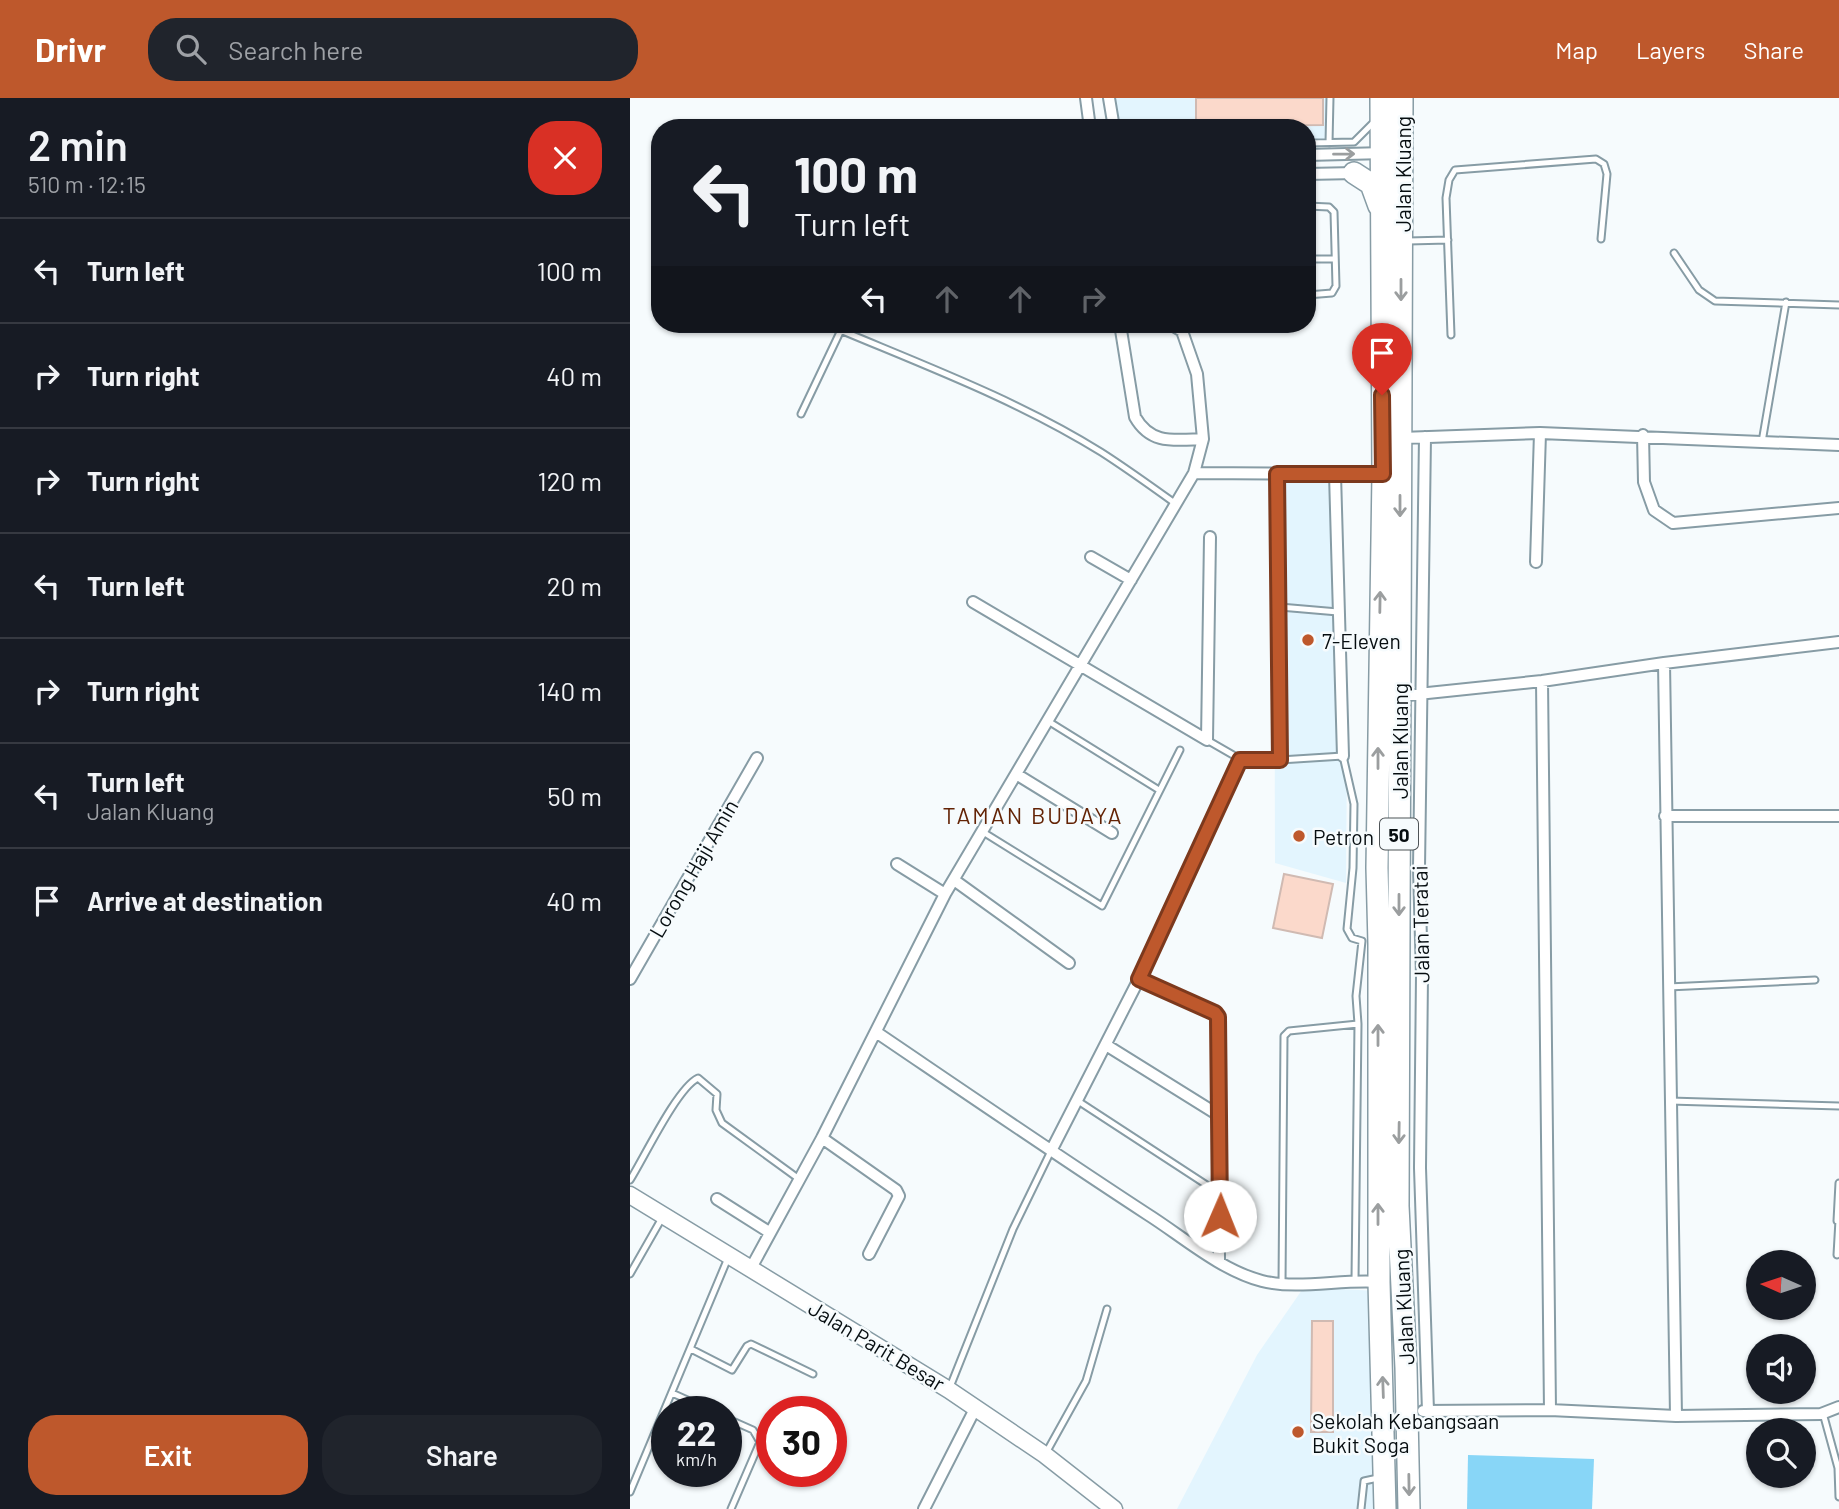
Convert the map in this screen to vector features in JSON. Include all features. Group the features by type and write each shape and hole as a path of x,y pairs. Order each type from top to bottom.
{"highway":[{"name":"Jalan Kluang","path":"1385,1509 1373,949 1377,868 1383,474 1382,218 1402,98"},
{"name":"Jalan Kluang","path":"1381,105 1401,242 1399,696 1412,977 1398,1206 1418,1411 1409,1509"},
{"path":"1354,173 1371,184 1377,195 1382,218"},
{"path":"1385,1455 1392,1426 1418,1411"}],"street":[{"path":"1086,98 1089,119"},
{"path":"1109,98 1112,119"},
{"path":"1316,156 1391,163"},
{"path":"1316,174 1354,173 1391,163"},
{"path":"1121,333 1135,417 1141,428 1163,441 1203,439"},
{"path":"751,1268 822,1138 945,894 1195,473 1203,439 1198,374 1186,333"},
{"path":"1401,438 1540,433 1643,435 1839,445"},
{"path":"1536,562 1540,433"},
{"path":"1643,435 1644,481 1654,510 1674,523 1839,508"},
{"name":"Jalan Teratai","path":"1412,977 1419,868 1425,437"},
{"path":"1195,473 1383,474"},
{"path":"1335,474 1343,756"},
{"path":"973,602 1207,740 1210,537"},
{"path":"1091,557 1131,580"},
{"path":"1399,696 1542,681 1839,642"},
{"path":"1664,663 1676,1416"},
{"path":"1542,681 1550,1410"},
{"name":"Lorong Haji Amin","path":"630,979 757,758"},
{"path":"1051,1152 1139,979 1240,760"},
{"path":"1016,774 1112,833"},
{"path":"1665,816 1839,816"},
{"path":"897,864 945,894"},
{"path":"954,880 1069,963"},
{"path":"1139,979 1215,1013 1219,1024 1219,1261"},
{"path":"876,1032 1051,1152 1219,1261 1249,1277 1282,1284 1355,1280 1379,1282"},
{"path":"1106,1045 1220,1116"},
{"path":"822,1138 896,1191 899,1196 869,1254"},
{"name":"Jalan Parit Besar","path":"630,1195 728,1259 751,1268 949,1390 973,1414 1045,1455 1108,1507"},
{"path":"716,1199 769,1232"},
{"path":"1418,1411 1550,1410 1676,1416 1823,1413 1839,1407"},
{"path":"924,1509 973,1414"}],"lane":[{"path":"1329,143 1330,98"},
{"path":"1316,143 1354,142 1367,132 1381,105"},
{"path":"1451,335 1446,198 1449,180 1455,170 1596,159 1604,164 1607,174 1601,239"},
{"path":"1316,206 1329,207 1334,212 1335,259 1335,290 1332,293 1316,294"},
{"path":"1401,242 1448,240"},
{"path":"1674,253 1699,290 1715,301 1839,305"},
{"path":"1316,259 1335,259"},
{"path":"1762,442 1786,302"},
{"path":"801,414 840,333"},
{"path":"848,333 968,384 1050,425 1100,452 1176,503"},
{"path":"1277,474 1280,760"},
{"path":"1280,607 1338,612"},
{"path":"1048,722 1159,790"},
{"path":"1207,740 1240,760 1343,756 1354,804 1353,868 1347,929 1352,938 1373,949"},
{"path":"983,832 1102,906 1180,750"},
{"path":"1354,804 1378,804"},
{"path":"1353,868 1377,868"},
{"path":"1355,1280 1356,996 1359,975 1373,949"},
{"path":"1359,975 1373,949"},
{"path":"1668,987 1815,980"},
{"path":"1282,1284 1284,1036 1289,1031 1358,1024"},
{"path":"630,1180 667,1115 698,1079 718,1094 716,1110 722,1123 799,1179"},
{"path":"1078,1101 1220,1193"},
{"path":"1670,1101 1839,1106"},
{"path":"949,1390 1013,1229 1051,1152"},
{"path":"1836,1255 1839,1183"},
{"path":"630,1274 663,1215"},
{"path":"630,1492 728,1259"},
{"path":"1045,1455 1086,1381 1107,1309"},
{"path":"691,1349 732,1370 751,1344 813,1374"},
{"path":"673,1393 680,1396"},
{"path":"1823,1413 1838,1468 1839,1497"},
{"path":"742,1425 753,1430 760,1442 742,1484"},
{"path":"1361,1509 1364,1481 1385,1478"},
{"path":"731,1509 741,1487"}],"shaded area":[{"path":"1114,98 1333,98 1332,146 1316,146 1316,119 1118,119"},
{"path":"1341,469 1347,757 1346,883 1275,863 1274,470"},
{"name":"Sekolah Kebangsaan Bukit Soga","path":"1304,1287 1377,1291 1380,1509 1177,1509 1257,1355"},
{"path":"1468,1455 1594,1459 1592,1509 1467,1509"}],"building":[{"path":"1196,98 1323,98 1323,125 1316,125 1316,119 1196,119"},
{"path":"1284,874 1333,884 1322,938 1273,928"},
{"path":"1312,1321 1333,1321 1333,1432 1311,1432"}],"place":[{"name":"7-Eleven","path":"1308,640"},
{"name":"Petron","path":"1299,836"},
{"name":"Sekolah Kebangsaan Bukit Soga","path":"1298,1432"}],"district":[{"name":"TAMAN BUDAYA","path":"1033,815"}],"route":[{"path":"1220,1216 1218,1017 1215,1013 1139,979 1240,760 1280,760 1277,474 1383,474 1382,395"}]}
